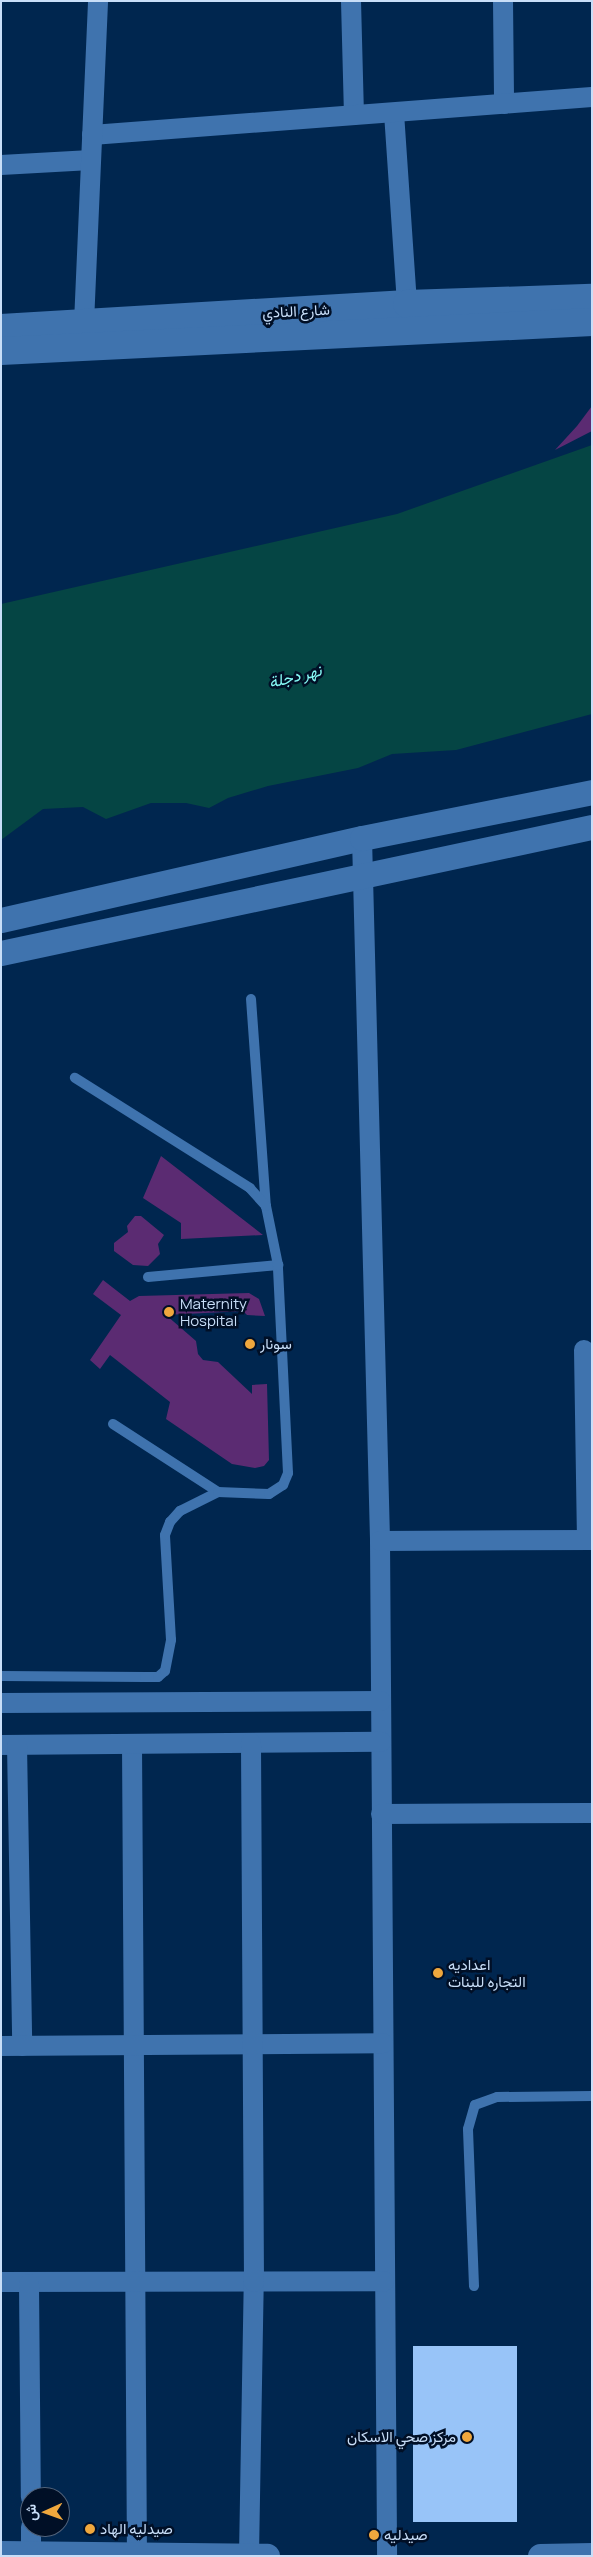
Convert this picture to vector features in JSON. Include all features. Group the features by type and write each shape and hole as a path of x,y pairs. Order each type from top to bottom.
{"main road":[{"name":"شارع النادي","path":"1,328 407,304 592,298"},
{"name":"شارع النادي","path":"1,352 592,322"}],"street":[{"path":"84,322 98,1"},
{"path":"352,1 354,115"},
{"path":"503,1 504,104"},
{"path":"92,135 592,98"},
{"path":"394,112 407,304"},
{"path":"1,165 91,160"},
{"path":"1,920 362,838 592,792"},
{"path":"1,953 592,827"},
{"path":"362,838 380,1541 387,2556"},
{"path":"380,1541 589,1540 589,1450 584,1350"},
{"path":"1,1703 381,1701"},
{"path":"22,2046 9,1745 381,1742"},
{"path":"249,2555 254,2282 251,1743"},
{"path":"132,1744 137,2556"},
{"path":"382,1814 592,1813"},
{"path":"1,2046 382,2042"},
{"path":"1,2282 29,2284 384,2282"},
{"path":"29,2284 31,2487"},
{"path":"31,2537 31,2553"},
{"path":"1,2553 267,2556"},
{"path":"540,2556 592,2555"}],"lane":[{"path":"1,1676 158,1677 166,1671 171,1640 166,1535 170,1522 180,1511 218,1492 269,1494 283,1485 288,1473 278,1265 266,1206 251,999"},
{"path":"76,1078 250,1188 266,1206"},
{"path":"148,1277 278,1265"},
{"path":"113,1424 218,1492"},
{"path":"474,2286 468,2129 475,2105 497,2097 592,2096"}],"shaded area":[{"path":"592,406 592,431 555,450 577,426"},
{"path":"161,1156 263,1235 181,1239 181,1223 143,1198"},
{"path":"135,1216 141,1216 164,1235 158,1244 160,1254 148,1266 133,1265 114,1251 114,1243 128,1232 127,1226"},
{"path":"103,1280 130,1301 139,1296 249,1293 259,1299 265,1316 247,1315 243,1311 166,1315 196,1341 198,1354 203,1360 218,1362 252,1394 252,1385 267,1384 269,1460 264,1466 255,1468 232,1464 166,1419 170,1402 110,1355 100,1369 90,1360 121,1315 93,1294"}],"water":[{"name":"نهر دجلة","path":"592,445 592,714 456,750 392,754 358,768 268,786 228,798 209,808 186,803 151,803 106,819 83,807 43,809 1,840 1,604 397,514"}],"building":[{"name":"مركز صحي الاسكان","path":"413,2346 517,2346 517,2522 413,2522"}],"place":[{"name":"Maternity Hospital","path":"169,1312"},
{"name":"سونار","path":"250,1344"},
{"name":"اعداديه التجاره للبنات","path":"438,1973"},
{"name":"مركز صحي الاسكان","path":"467,2437"},
{"name":"صيدليه الهاد","path":"90,2529"},
{"name":"صيدليه","path":"374,2535"}]}
